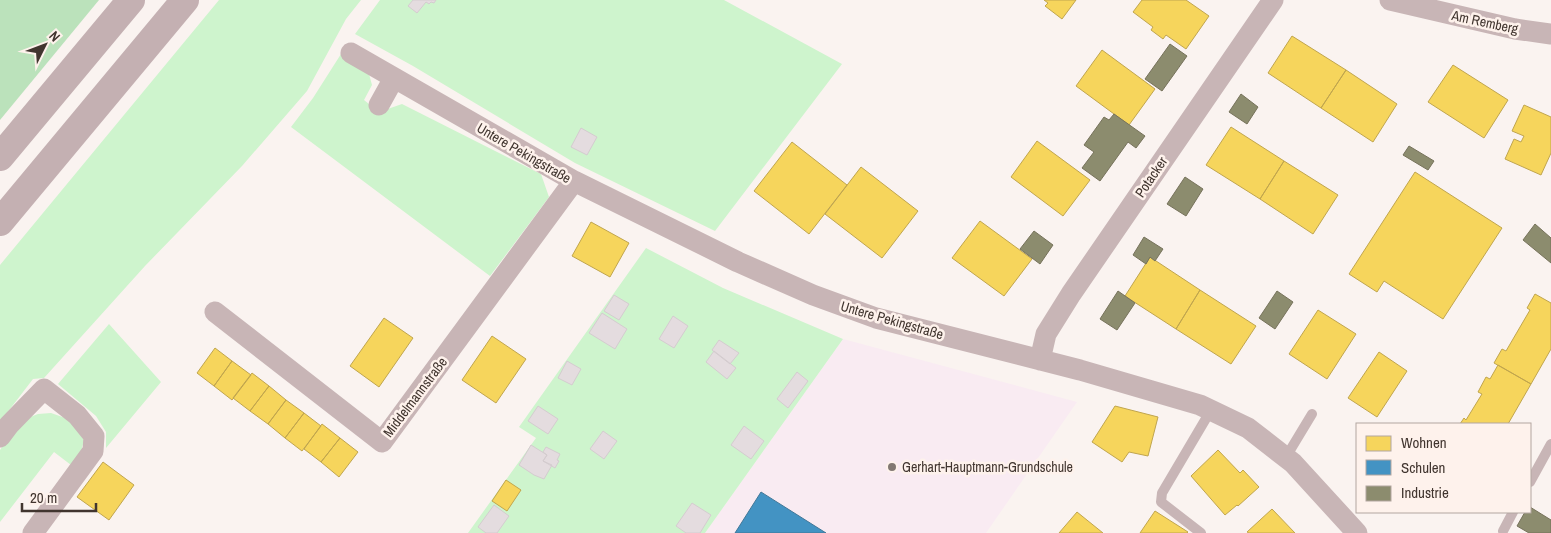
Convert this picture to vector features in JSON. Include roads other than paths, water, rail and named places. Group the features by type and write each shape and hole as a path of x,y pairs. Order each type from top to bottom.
{"highway":[{"path":"0,157 130,0"},
{"path":"0,222 185,0"}],"street":[{"name":"Potacker","path":"1040,360 1046,334 1071,294 1273,0"},
{"name":"Am Remberg","path":"1390,0 1429,5 1515,29 1551,34"},
{"name":"Untere Pekingstraße","path":"351,53 574,181 738,262 813,295 876,318 1151,390 1211,410 1248,428 1286,457 1357,533"},
{"path":"379,105 394,78"},
{"name":"Middelmannstraße","path":"215,312 382,442 574,181"},
{"path":"0,437 8,425 44,389 77,416 94,436 93,451 33,533"}],"lane":[{"path":"1201,533 1161,502 1162,493 1211,410"},
{"path":"1286,457 1312,414"},
{"path":"1531,480 1551,444"},
{"path":"1503,532 1512,513"}],"place":[{"name":"Gerhart-Hauptmann-Grundschule","path":"892,467"}]}
